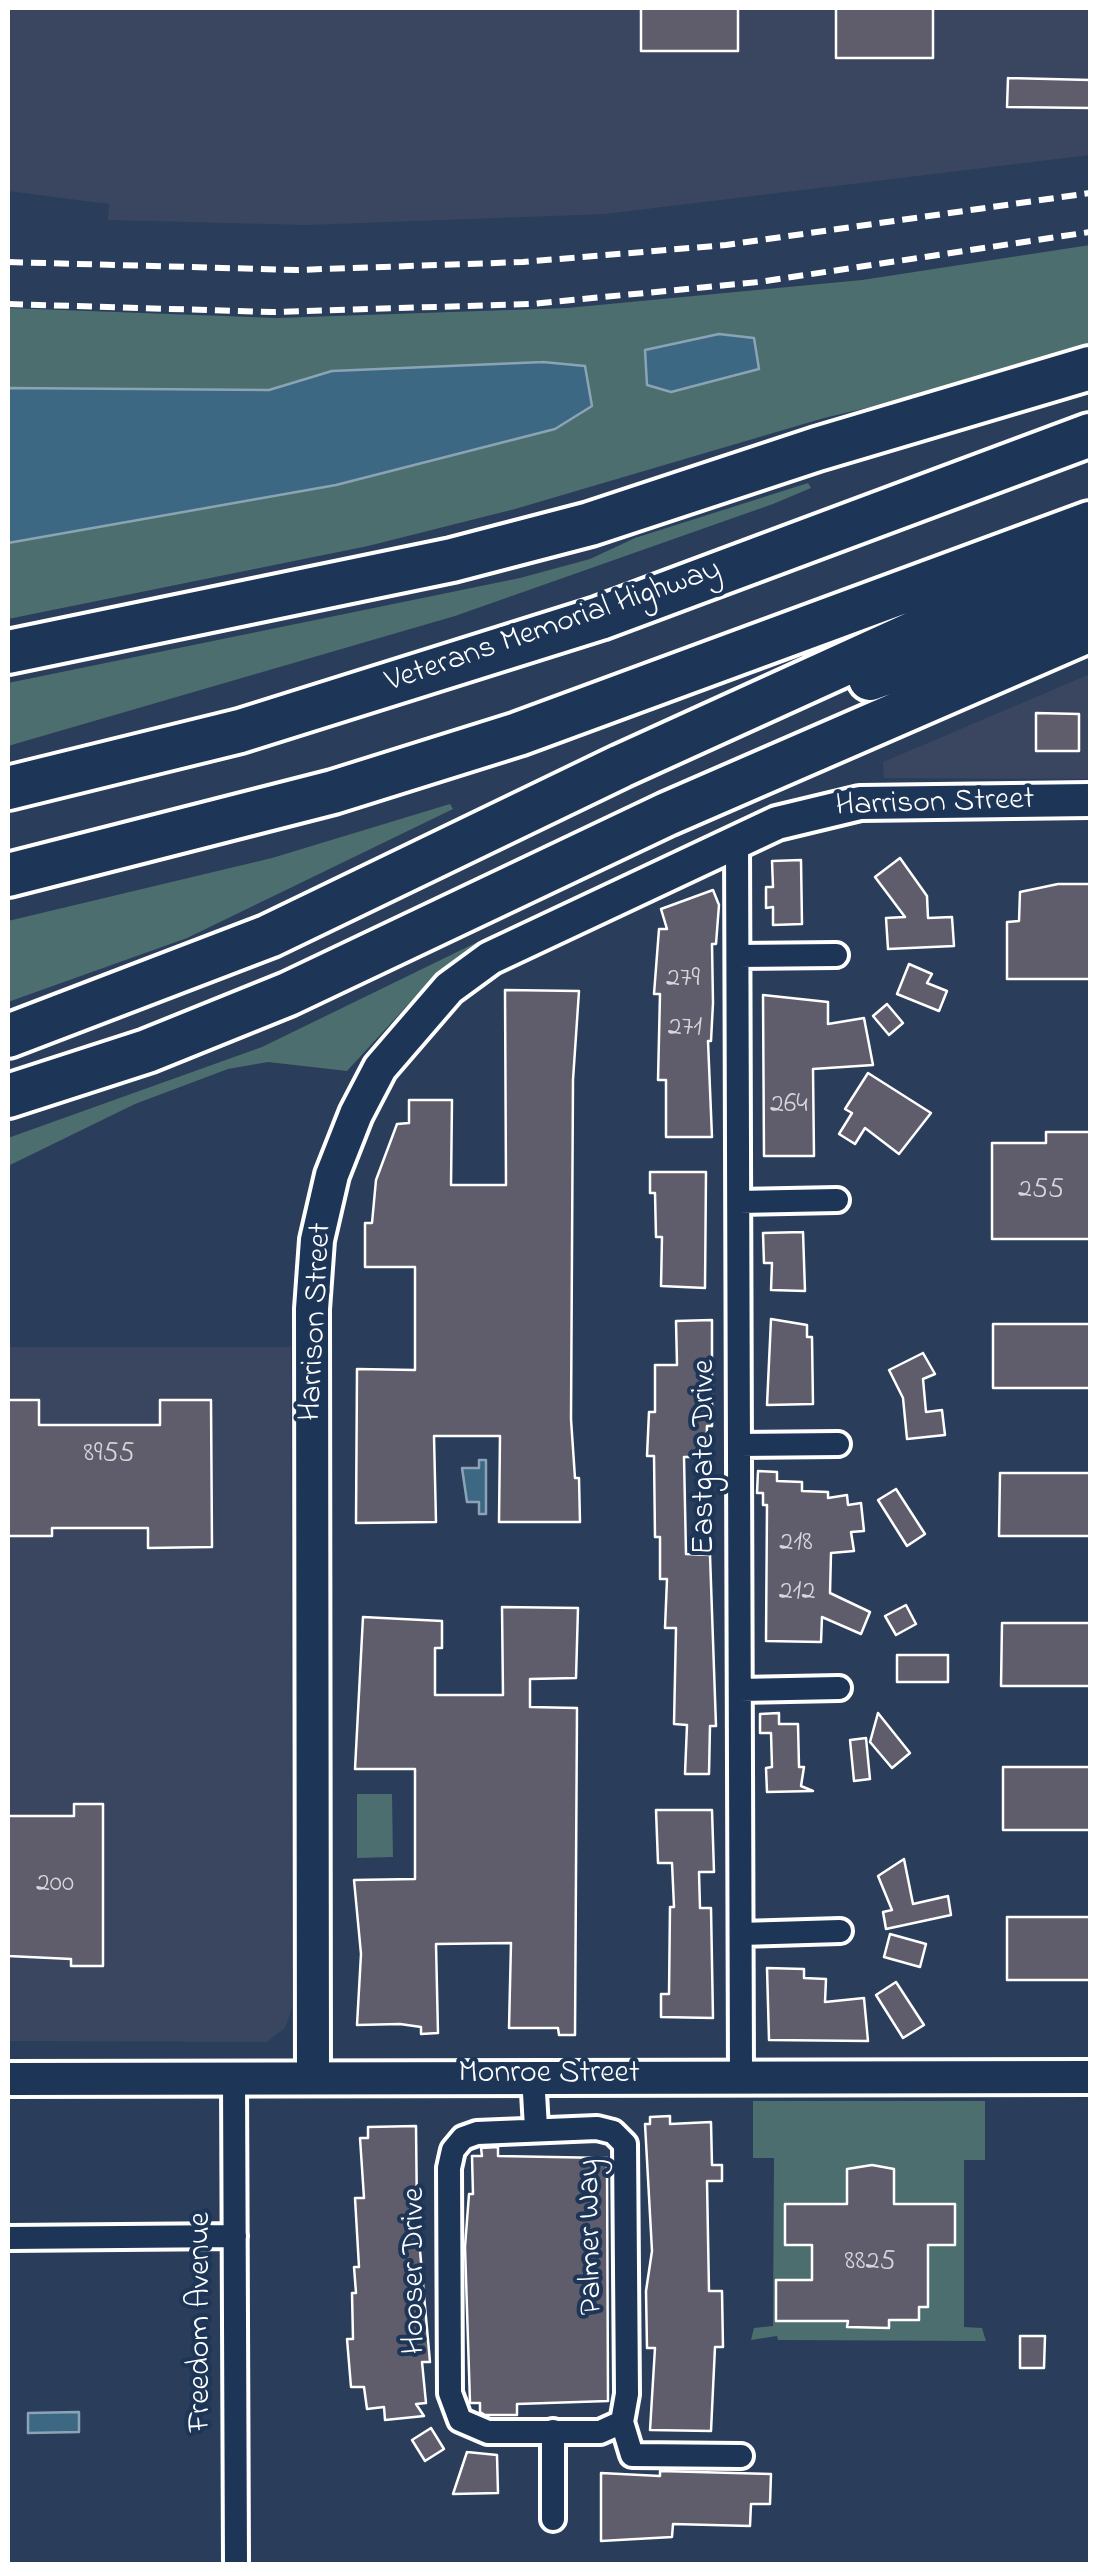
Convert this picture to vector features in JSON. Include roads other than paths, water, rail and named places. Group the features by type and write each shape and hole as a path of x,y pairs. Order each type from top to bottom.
{"highway":[{"path":"8,652 452,560 590,524 816,449 1090,368"},
{"name":"Veterans Memorial Highway","path":"8,788 240,732 600,618 1090,435"},
{"path":"8,875 333,792 518,734 1090,524"},
{"path":"8,1036 269,936 752,706 1090,560"},
{"path":"752,706 897,673 1016,623 1090,599"},
{"path":"8,1096 147,1050 288,994 648,822 1090,630"}],"street":[{"name":"Harrison Street","path":"313,2078 312,1309 317,1240 332,1176 356,1114 380,1068 449,988 536,933 738,839 818,810 860,802 1090,800"},
{"name":"Eastgate Drive","path":"738,839 741,2075"},
{"path":"738,956 836,954"},
{"path":"738,1202 837,1200"},
{"path":"739,1446 838,1444"},
{"path":"740,1690 839,1688"},
{"path":"741,1934 840,1931"},
{"path":"533,2075 536,2128"},
{"name":"Monroe Street","path":"8,2079 533,2075 1090,2078"},
{"name":"Freedom Avenue","path":"234,2078 236,2564"},
{"name":"Hooser Drive","path":"536,2128 477,2132 453,2150 450,2393 460,2420 488,2432 553,2431"},
{"name":"Palmer Way","path":"536,2128 597,2128 613,2132 625,2144 627,2394 622,2422"},
{"path":"8,2238 235,2236"},
{"path":"553,2519 553,2431 600,2432 622,2422 632,2455 741,2456"}],"railway":[{"path":"8,262 297,270 523,262 726,245 1090,193"},
{"path":"8,304 272,312 531,304 759,282 1090,232"}]}
